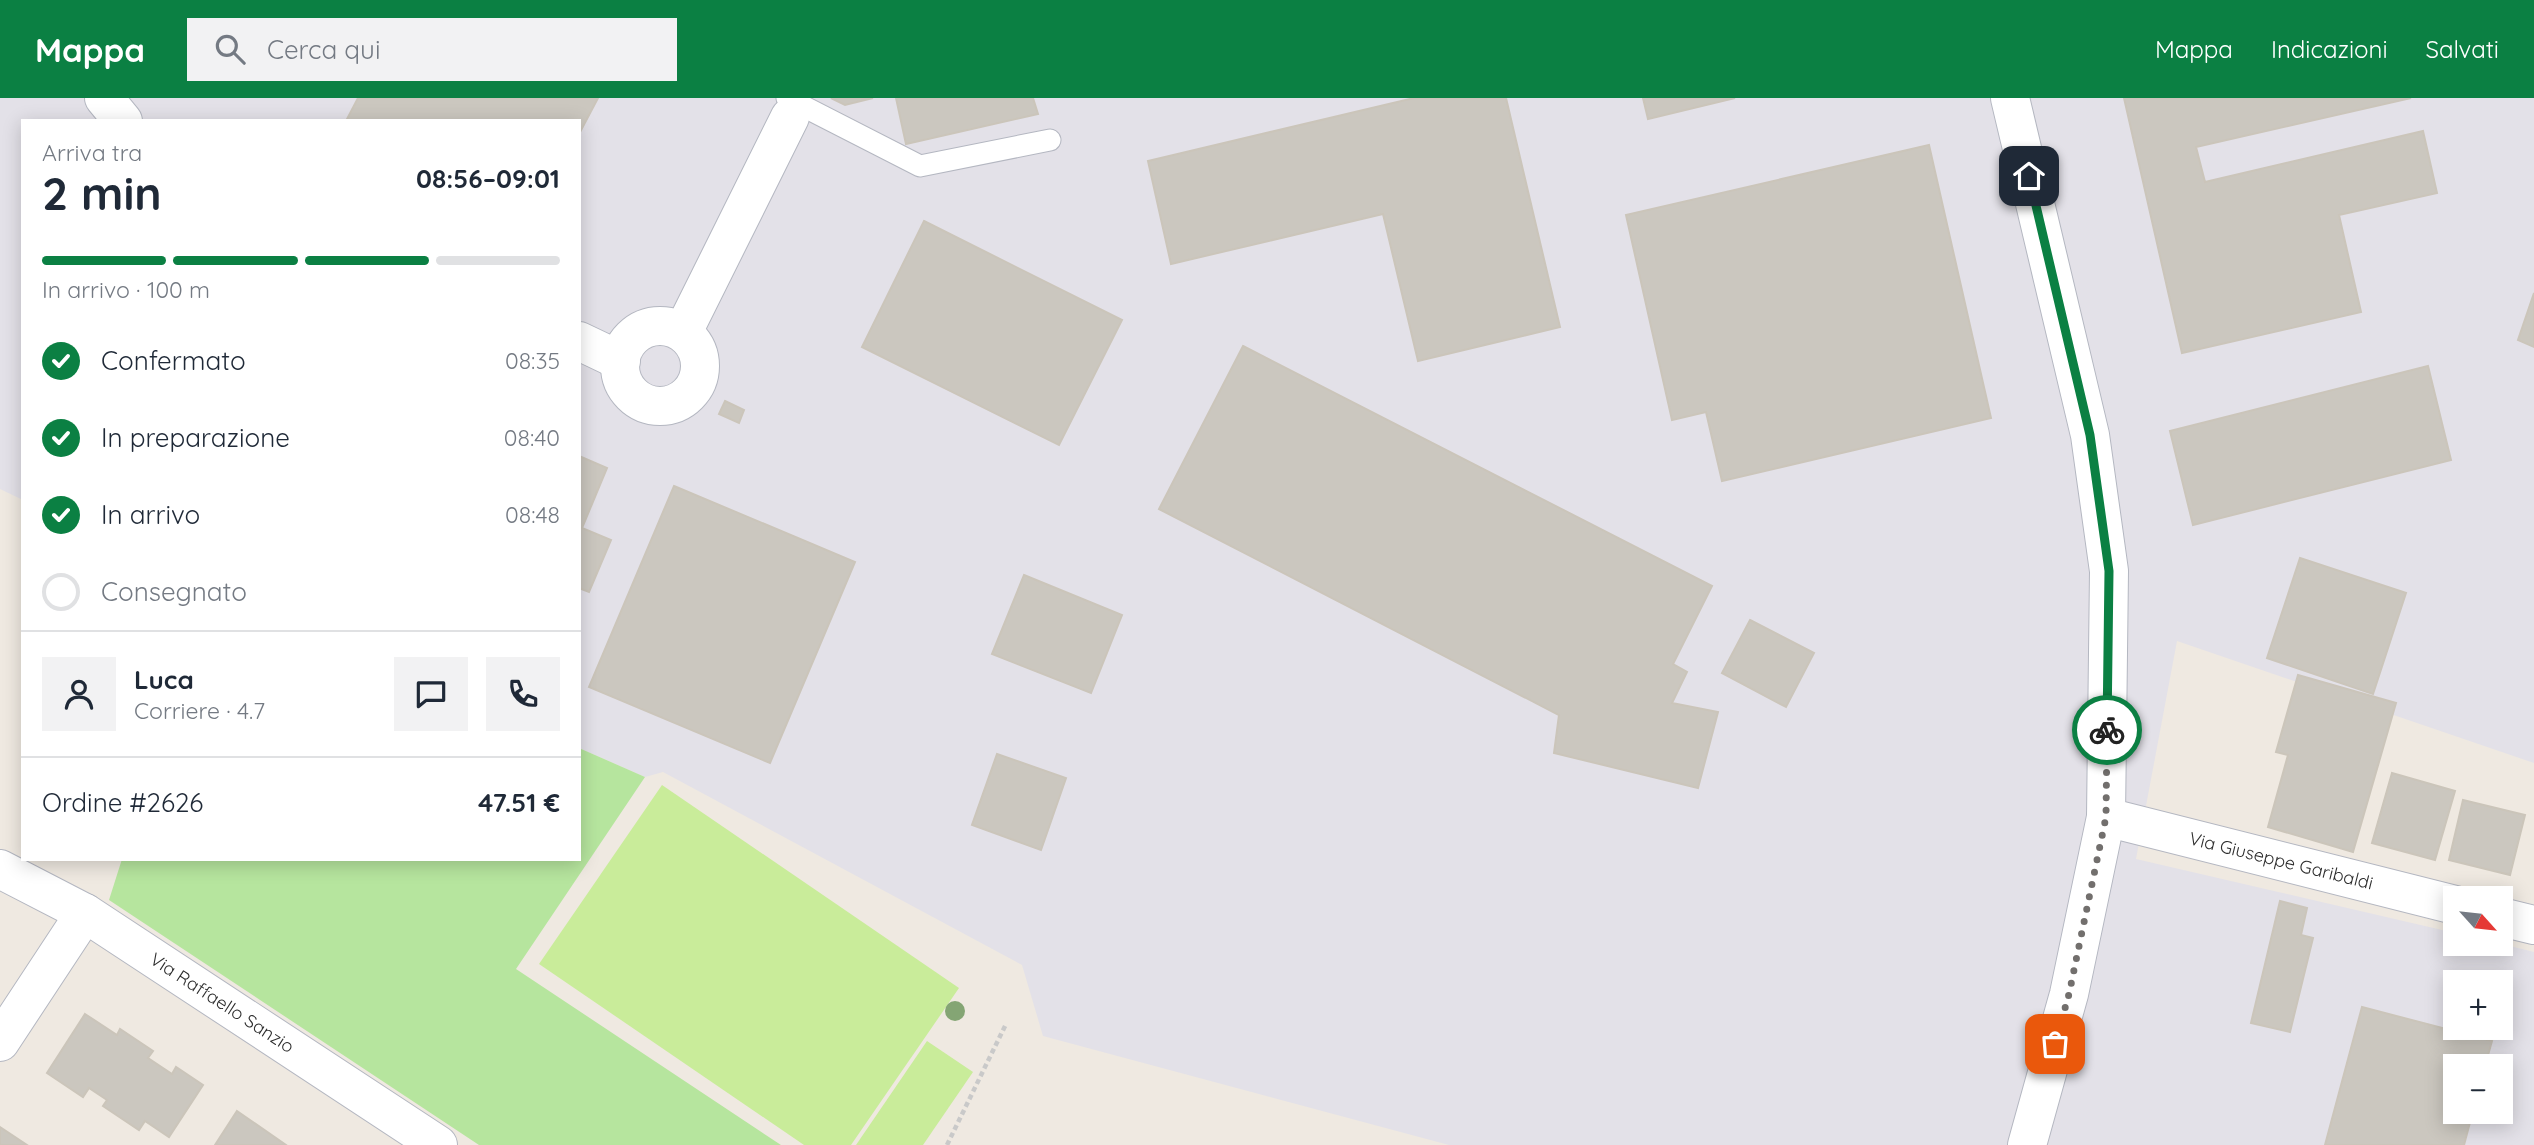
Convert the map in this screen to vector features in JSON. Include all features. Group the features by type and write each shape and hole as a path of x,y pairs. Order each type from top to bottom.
{"street":[{"path":"104,98 120,119"},
{"path":"2010,98 2090,435 2109,571 2106,817 2069,994 2027,1145"},
{"path":"683,332 788,107"},
{"path":"666,325 683,332 698,349 700,376 686,397 674,403 649,405 638,399 622,379 621,361 629,340 639,331 652,326 666,325"},
{"path":"581,342 621,361"},
{"name":"Via Giuseppe Garibaldi","path":"2106,817 2443,902"},
{"name":"Via Raffaello Sanzio","path":"0,869 85,913 438,1145"},
{"path":"0,1042 85,913"},
{"path":"2513,920 2534,925"}],"lane":[{"path":"788,107 919,166 1050,140"}],"path":[{"path":"947,1145 1006,1024"}],"shaded area":[{"path":"0,98 2534,98 2534,763 2177,641 2136,859 2443,930 2443,956 2513,956 2513,947 2534,952 2534,1145 1449,1145 1043,1036 1022,965 663,772 645,777 581,749 581,119 21,119 21,499 0,489"}],"green space":[{"path":"581,749 645,777 516,969 781,1145 479,1145 109,900 121,861 581,861"},
{"path":"662,785 959,988 851,1145 804,1145 539,964"},
{"path":"927,1041 973,1072 923,1145 856,1145"}],"building":[{"path":"358,98 598,98 581,130 581,119 347,119"},
{"path":"831,98 873,98 845,105"},
{"path":"896,98 1033,98 1038,114 906,144"},
{"path":"1414,98 1506,98 1560,327 1418,361 1383,214 1171,264 1148,161"},
{"path":"1643,98 1735,98 1648,119"},
{"path":"2124,98 2411,98 2196,147 2205,182 2423,131 2437,193 2339,215 2361,312 2182,353"},
{"path":"1929,145 1991,418 1722,481 1706,412 1672,420 1626,215"},
{"path":"924,221 1122,320 1059,445 862,347"},
{"path":"2534,293 2534,347 2518,340"},
{"path":"1243,346 1712,586 1673,664 1687,672 1672,703 1718,712 1698,788 1554,753 1559,715 1159,509"},
{"path":"2428,366 2451,460 2193,525 2170,431"},
{"path":"725,401 744,410 739,423 719,414"},
{"path":"581,457 607,468 582,528 611,540 589,592 581,589"},
{"path":"674,486 855,562 770,763 589,687"},
{"path":"2300,558 2406,593 2373,694 2267,658"},
{"path":"1024,575 1122,615 1091,693 992,654"},
{"path":"1750,620 1814,653 1786,707 1722,673"},
{"path":"2298,675 2396,703 2353,852 2268,827 2288,755 2276,752"},
{"path":"997,754 1066,778 1041,850 972,825"},
{"path":"2392,773 2455,791 2435,860 2372,843"},
{"path":"2463,800 2525,815 2510,875 2449,860"},
{"path":"2280,901 2307,908 2301,935 2313,938 2290,1032 2251,1023"},
{"path":"2362,1007 2443,1028 2443,1040 2492,1041 2488,1054 2443,1054 2443,1124 2470,1124 2464,1145 2325,1145"},
{"path":"85,1014 117,1035 120,1029 153,1051 148,1058 172,1074 176,1067 203,1085 169,1137 145,1121 139,1130 103,1106 107,1100 89,1088 83,1097 47,1073"},
{"path":"237,1111 286,1145 215,1145"},
{"path":"0,1127 27,1145 0,1145"}],"way so far":[{"path":"2055,1044 2069,994 2106,817 2107,730"}],"route":[{"path":"2029,176 2090,435 2109,571 2107,730"}]}
